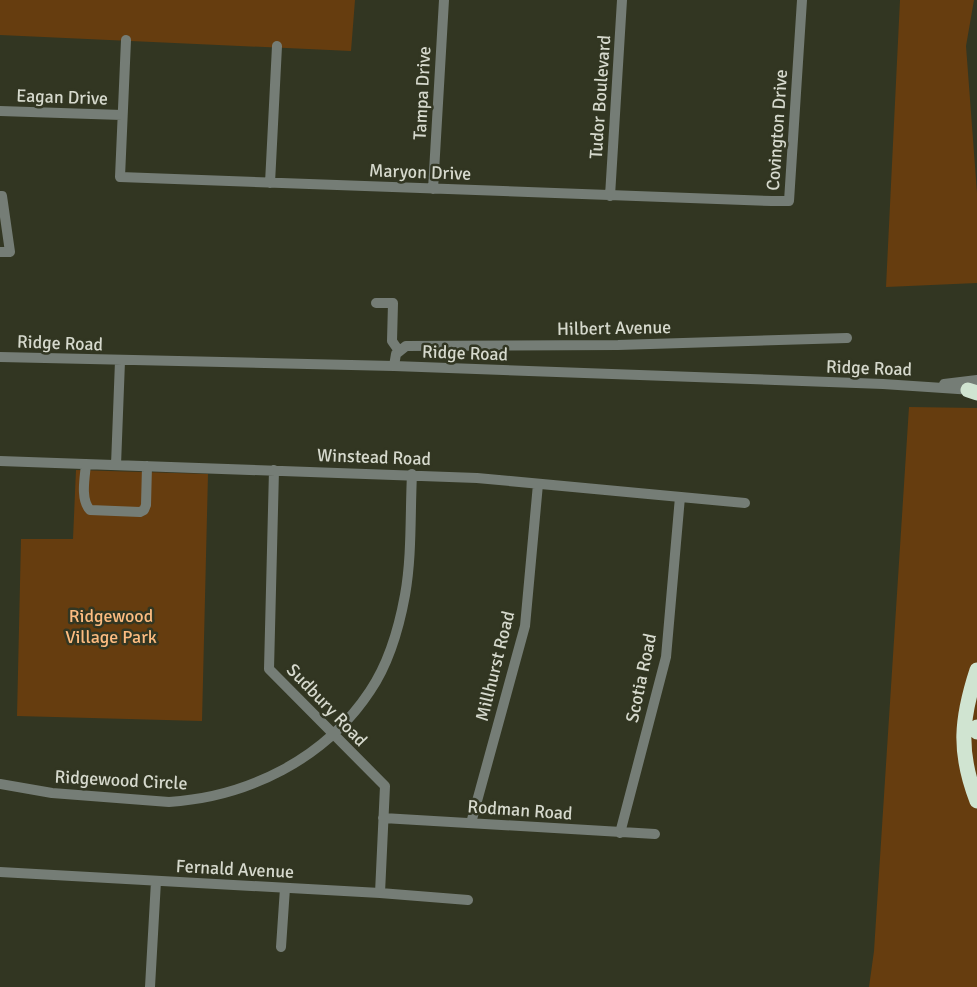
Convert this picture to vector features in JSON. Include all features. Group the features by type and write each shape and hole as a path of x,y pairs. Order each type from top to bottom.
{"highway":[{"path":"977,670 967,702 963,743 965,761 977,801"},
{"path":"977,727 977,732"}],"street":[{"name":"Tampa Drive","path":"433,189 444,0"},
{"name":"Tudor Boulevard","path":"610,196 622,0"},
{"name":"Covington Drive","path":"696,199 789,201 802,0"},
{"path":"122,115 126,40"},
{"path":"270,183 276,46"},
{"name":"Eagan Drive","path":"0,111 122,115"},
{"name":"Maryon Drive","path":"122,115 120,177 696,199"},
{"path":"0,196 2,196 3,223 10,252 0,252"},
{"path":"376,303 394,303 392,341 399,351 396,354 394,366"},
{"name":"Hilbert Avenue","path":"399,351 406,346 618,345 847,338"},
{"name":"Ridge Road","path":"0,357 394,366 928,387 975,386"},
{"path":"116,465 120,361"},
{"name":"Winstead Road","path":"0,461 412,474 477,478 745,503"},
{"path":"86,464 85,498 86,505 90,510 140,512 144,510 146,505 147,466"},
{"name":"Sudbury Road","path":"274,470 269,669 384,786 380,893"},
{"name":"Ridgewood Circle","path":"0,784 52,793 169,802 205,798 232,792 262,782 310,754 342,725 371,690 390,651 399,624 408,573 412,474"},
{"name":"Millhurst Road","path":"470,823 525,626 538,484"},
{"name":"Scotia Road","path":"620,832 666,657 680,497"},
{"name":"Rodman Road","path":"383,818 655,834"},
{"name":"Fernald Avenue","path":"0,872 380,893 468,900"},
{"path":"150,987 156,881"},
{"path":"281,947 285,888"}],"green space":[{"path":"0,0 355,0 351,51 0,35"},
{"path":"900,0 974,0 966,46 977,193 977,283 886,287"},
{"path":"909,407 977,408 977,987 869,987 874,951"},
{"name":"Ridgewood Village Park","path":"76,470 208,474 202,721 17,716 21,539 73,539"}]}
